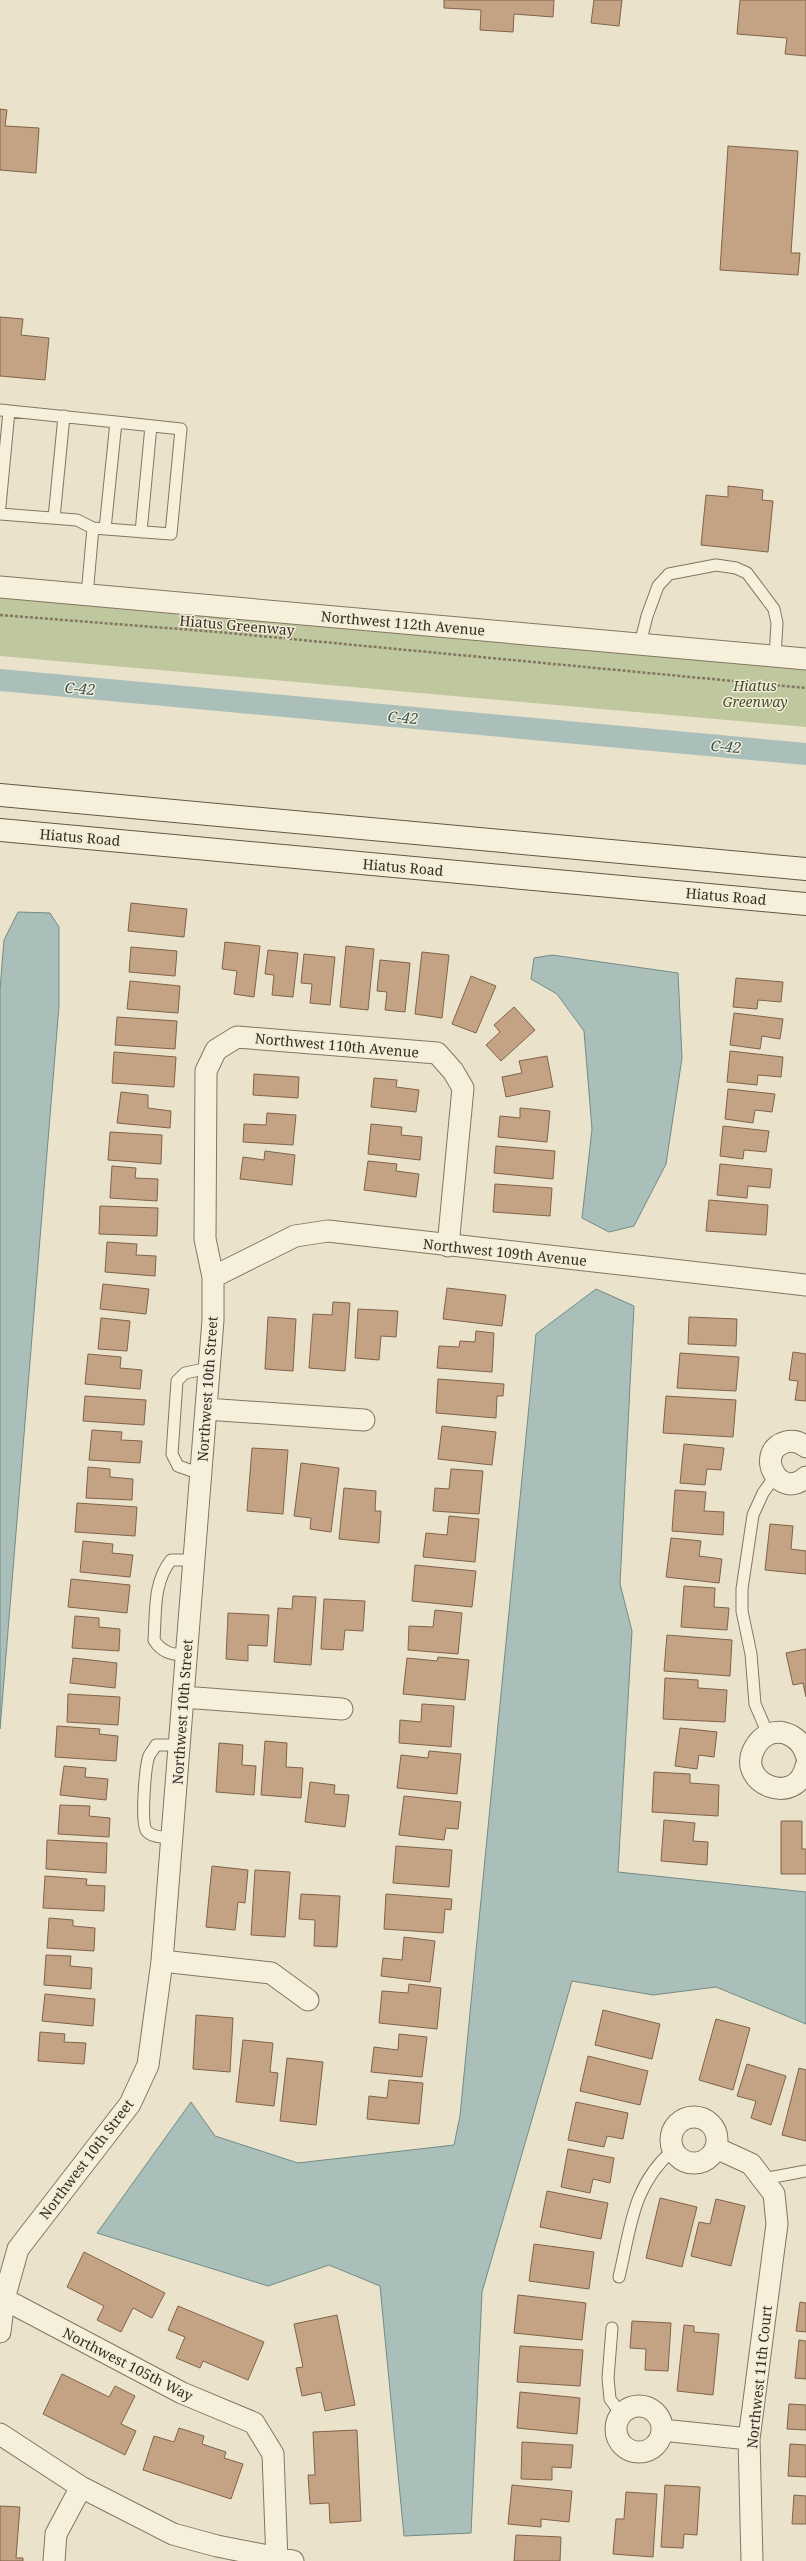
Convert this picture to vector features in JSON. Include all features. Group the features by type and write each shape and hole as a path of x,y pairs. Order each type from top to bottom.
{"main road":[{"path":"0,795 806,869"},
{"name":"Hiatus Road","path":"0,830 806,904"}],"street":[{"name":"Northwest 112th Avenue","path":"0,587 806,659"},
{"name":"Northwest 110th Avenue","path":"216,1050 237,1037 436,1053 454,1071 463,1088 448,1246"},
{"name":"Northwest 10th Street","path":"0,2332 4,2299 18,2249 130,2104 148,2065 162,1961 213,1320 213,1277 205,1240 206,1071 216,1050"},
{"name":"Northwest 109th Avenue","path":"213,1277 295,1236 328,1231 448,1246 806,1284"},
{"path":"206,1409 364,1420"},
{"path":"806,1447 795,1441 788,1441 775,1448 770,1462 775,1476 780,1480 793,1484 806,1477"},
{"path":"183,1697 342,1709"},
{"path":"782,1732 795,1737 806,1754 804,1773 796,1784 783,1789 770,1788 759,1780 752,1768 752,1755 758,1742 768,1734 782,1732"},
{"path":"162,1961 271,1973 308,2000"},
{"path":"693,2117 707,2121 713,2126 716,2133 716,2148 706,2160 691,2164 677,2156 673,2150 671,2143 674,2128 685,2118 693,2117"},
{"path":"716,2148 751,2164 769,2187"},
{"name":"Northwest 11th Court","path":"752,2561 749,2438 777,2224 769,2187"},
{"name":"Northwest 105th Way","path":"4,2299 182,2393 254,2423 273,2454 283,2560"},
{"path":"634,2405 650,2408 660,2420 662,2430 659,2441 648,2451 641,2452 626,2449 617,2437 615,2429 620,2414 634,2405"},
{"path":"662,2430 749,2438"},
{"path":"0,2434 81,2487 173,2534 217,2546 283,2560"},
{"path":"54,2561 56,2534 81,2487"}],"lane":[{"path":"0,506 4,410 180,429 171,534 93,528 77,520 0,514"},
{"path":"54,518 64,416"},
{"path":"105,529 116,422"},
{"path":"141,532 151,426"},
{"path":"87,595 93,528"},
{"path":"640,644 647,616 658,586 669,574 716,565 736,568 747,573 774,609 777,623 775,657"},
{"path":"201,1474 178,1466 172,1454 177,1381 185,1373 209,1368"},
{"path":"768,1734 755,1704 751,1654 742,1611 742,1589 753,1515 763,1493 775,1476"},
{"path":"186,1656 168,1653 158,1647 154,1640 157,1583 171,1560 194,1560"},
{"path":"172,1838 153,1836 146,1830 144,1819 147,1768 149,1756 156,1746 179,1745"},
{"path":"619,2277 638,2197 659,2163 673,2150"},
{"path":"769,2187 806,2171"},
{"path":"612,2328 608,2378 610,2399 620,2414"}],"path":[{"name":"Hiatus Greenway","path":"0,615 218,632 806,688"}],"green space":[{"name":"Hiatus Greenway","path":"0,597 806,667 806,727 0,656"}],"water":[{"path":"18,912 50,913 59,927 59,1006 0,1729 0,990 4,940"},
{"path":"552,955 678,973 682,1058 666,1164 634,1226 609,1232 582,1218 592,1129 584,1031 557,994 531,979 534,958"},
{"path":"596,1289 634,1306 620,1584 632,1631 618,1872 806,1892 806,2024 716,1987 653,1995 572,1981 482,2292 471,2533 404,2536 380,2286 329,2265 268,2286 97,2233 191,2102 215,2136 298,2163 454,2145 460,2116 536,1334"}],"building":[{"path":"444,0 554,0 553,17 514,14 513,32 480,30 481,10 444,8"},
{"path":"594,0 622,0 619,26 591,23"},
{"path":"740,0 806,0 806,56 785,54 787,38 737,34"},
{"path":"0,109 7,110 5,126 39,128 36,173 0,170"},
{"path":"728,146 798,151 791,253 800,253 798,275 720,270"},
{"path":"0,317 23,319 21,335 49,338 45,380 0,376"},
{"path":"728,486 763,490 762,500 773,501 768,552 701,545 706,495 728,497"},
{"path":"131,903 187,909 184,937 128,931"},
{"path":"225,942 260,946 254,997 234,994 237,971 222,969"},
{"path":"346,946 374,949 368,1010 340,1007"},
{"path":"131,947 177,951 175,976 129,972"},
{"path":"268,950 298,953 293,997 272,995 274,975 265,974"},
{"path":"422,952 449,955 442,1018 415,1014"},
{"path":"304,954 335,957 330,1005 310,1003 312,984 301,983"},
{"path":"380,960 410,963 405,1012 385,1010 387,992 377,991"},
{"path":"471,976 496,986 476,1033 452,1024"},
{"path":"736,978 783,982 781,1002 758,1000 757,1009 733,1007"},
{"path":"130,981 180,986 178,1013 127,1009"},
{"path":"514,1007 535,1030 501,1061 486,1045 500,1032 494,1025"},
{"path":"734,1013 783,1019 780,1039 762,1036 760,1049 730,1045"},
{"path":"117,1017 177,1021 175,1049 115,1045"},
{"path":"730,1051 783,1057 781,1077 758,1075 757,1085 727,1082"},
{"path":"114,1052 176,1057 174,1087 112,1083"},
{"path":"547,1056 553,1087 506,1097 502,1077 522,1073 519,1061"},
{"path":"254,1074 299,1077 298,1098 253,1095"},
{"path":"374,1078 397,1080 396,1087 419,1090 416,1112 371,1107"},
{"path":"728,1089 775,1094 772,1112 755,1110 753,1123 725,1119"},
{"path":"121,1092 148,1095 148,1108 171,1111 170,1128 117,1123"},
{"path":"520,1108 550,1111 547,1142 498,1137 500,1116 520,1118"},
{"path":"267,1113 296,1115 293,1145 243,1142 244,1124 266,1125"},
{"path":"371,1124 402,1127 401,1135 422,1137 420,1160 368,1154"},
{"path":"723,1126 769,1131 766,1152 744,1150 743,1159 720,1156"},
{"path":"110,1132 162,1135 161,1164 108,1160"},
{"path":"496,1146 555,1151 553,1179 494,1173"},
{"path":"265,1151 295,1155 292,1185 240,1179 243,1157 264,1160"},
{"path":"368,1161 397,1164 396,1171 419,1174 416,1197 364,1190"},
{"path":"720,1164 772,1169 770,1188 748,1186 747,1198 717,1195"},
{"path":"112,1166 136,1168 135,1178 158,1179 157,1201 110,1198"},
{"path":"495,1184 552,1188 550,1216 493,1212"},
{"path":"709,1200 768,1205 766,1235 706,1231"},
{"path":"100,1206 158,1208 157,1236 99,1234"},
{"path":"107,1242 137,1244 136,1255 156,1256 155,1276 105,1272"},
{"path":"103,1284 149,1289 146,1314 100,1309"},
{"path":"447,1288 506,1295 502,1326 443,1319"},
{"path":"333,1302 350,1303 345,1371 309,1368 313,1314 332,1315"},
{"path":"358,1309 398,1311 396,1337 381,1336 379,1360 355,1358"},
{"path":"268,1317 296,1319 293,1371 265,1369"},
{"path":"689,1317 737,1319 736,1346 688,1344"},
{"path":"101,1318 130,1321 127,1351 98,1349"},
{"path":"476,1331 494,1333 492,1372 437,1368 439,1346 459,1347 460,1341 475,1342"},
{"path":"793,1352 806,1354 806,1401 795,1400 798,1381 789,1380"},
{"path":"680,1353 739,1357 736,1391 677,1388"},
{"path":"88,1354 121,1357 120,1368 142,1370 140,1389 85,1384"},
{"path":"438,1379 504,1384 503,1396 497,1396 496,1418 436,1413"},
{"path":"85,1396 146,1400 144,1425 83,1421"},
{"path":"666,1396 736,1400 733,1437 663,1433"},
{"path":"442,1426 496,1432 492,1465 438,1459"},
{"path":"92,1430 122,1432 121,1440 142,1441 140,1463 89,1460"},
{"path":"684,1444 724,1448 721,1470 707,1469 705,1485 680,1483"},
{"path":"252,1448 288,1450 283,1514 247,1511"},
{"path":"301,1463 339,1468 331,1532 310,1529 311,1518 294,1516"},
{"path":"88,1467 110,1469 110,1477 133,1479 132,1500 86,1498"},
{"path":"451,1469 483,1471 479,1514 433,1511 435,1488 449,1489"},
{"path":"344,1488 376,1491 375,1511 381,1511 379,1543 339,1539"},
{"path":"675,1490 706,1492 704,1511 724,1512 723,1535 672,1531"},
{"path":"77,1503 137,1507 135,1536 75,1532"},
{"path":"449,1516 479,1519 475,1562 423,1557 426,1533 447,1535"},
{"path":"770,1524 793,1526 791,1549 806,1551 806,1574 765,1570"},
{"path":"671,1538 701,1541 699,1556 722,1559 719,1583 666,1577"},
{"path":"83,1541 113,1544 112,1553 133,1555 130,1577 80,1572"},
{"path":"415,1565 476,1571 472,1607 412,1601"},
{"path":"71,1579 130,1585 127,1613 68,1607"},
{"path":"684,1586 715,1588 714,1607 729,1608 727,1630 681,1627"},
{"path":"293,1596 316,1597 311,1665 274,1662 278,1608 292,1609"},
{"path":"324,1599 365,1601 363,1631 345,1630 343,1650 321,1649"},
{"path":"435,1610 462,1613 458,1654 408,1650 409,1626 433,1627"},
{"path":"228,1613 269,1615 267,1646 248,1645 248,1661 226,1659"},
{"path":"75,1616 99,1618 99,1627 120,1629 119,1651 72,1648"},
{"path":"667,1635 732,1640 730,1676 664,1671"},
{"path":"806,1649 806,1697 803,1683 793,1685 786,1653"},
{"path":"438,1657 469,1660 465,1700 403,1694 407,1658 437,1661"},
{"path":"73,1658 117,1663 115,1688 70,1683"},
{"path":"665,1678 698,1680 698,1688 727,1690 725,1722 663,1719"},
{"path":"68,1694 120,1697 118,1725 67,1722"},
{"path":"422,1704 454,1706 451,1747 399,1743 400,1720 421,1722"},
{"path":"57,1726 100,1729 99,1734 118,1736 116,1761 55,1757"},
{"path":"680,1728 717,1732 714,1757 699,1755 697,1769 675,1766"},
{"path":"265,1741 287,1743 286,1767 303,1768 301,1798 261,1795"},
{"path":"219,1743 243,1745 242,1765 256,1766 254,1795 216,1792"},
{"path":"429,1751 461,1754 457,1794 397,1788 401,1755 428,1758"},
{"path":"64,1766 86,1768 85,1777 108,1779 106,1800 60,1795"},
{"path":"654,1772 690,1774 690,1783 719,1785 718,1816 652,1812"},
{"path":"310,1782 335,1785 334,1794 349,1795 345,1827 305,1822"},
{"path":"404,1796 461,1802 458,1829 446,1828 444,1840 399,1835"},
{"path":"60,1805 90,1806 89,1816 110,1818 109,1837 58,1834"},
{"path":"664,1820 695,1823 693,1841 708,1842 707,1865 661,1861"},
{"path":"781,1821 802,1821 802,1849 806,1849 806,1874 781,1874"},
{"path":"47,1840 107,1843 106,1873 46,1869"},
{"path":"396,1846 452,1850 449,1887 393,1883"},
{"path":"212,1866 248,1870 245,1903 238,1902 235,1930 206,1927"},
{"path":"255,1870 290,1872 285,1937 251,1935"},
{"path":"45,1876 87,1879 86,1885 105,1886 104,1911 43,1908"},
{"path":"301,1894 340,1896 337,1947 314,1946 315,1920 299,1919"},
{"path":"386,1894 452,1899 451,1910 445,1909 443,1933 384,1929"},
{"path":"49,1918 73,1920 73,1926 95,1928 94,1951 47,1948"},
{"path":"404,1937 435,1941 430,1982 381,1976 383,1958 402,1960"},
{"path":"46,1955 71,1956 70,1966 92,1968 91,1989 44,1985"},
{"path":"409,1984 441,1988 437,2029 379,2023 382,1991 408,1993"},
{"path":"45,1994 95,1999 93,2026 42,2021"},
{"path":"603,2010 660,2024 652,2059 595,2045"},
{"path":"196,2015 233,2018 230,2072 193,2069"},
{"path":"716,2019 750,2028 733,2090 699,2080"},
{"path":"40,2032 65,2034 64,2042 86,2043 84,2064 38,2061"},
{"path":"399,2034 427,2037 422,2077 371,2072 374,2047 398,2050"},
{"path":"243,2040 273,2043 270,2072 278,2073 274,2106 236,2102"},
{"path":"588,2056 648,2071 640,2105 580,2091"},
{"path":"287,2058 323,2062 316,2125 280,2121"},
{"path":"747,2064 786,2076 771,2125 751,2118 756,2101 737,2096"},
{"path":"799,2068 806,2070 806,2141 782,2135"},
{"path":"389,2080 423,2083 419,2124 367,2119 369,2096 387,2098"},
{"path":"576,2102 628,2113 623,2139 607,2136 604,2147 568,2140"},
{"path":"568,2149 614,2158 610,2183 593,2179 590,2193 561,2187"},
{"path":"547,2191 608,2203 601,2239 540,2227"},
{"path":"660,2198 697,2207 682,2267 646,2258"},
{"path":"716,2199 745,2206 731,2266 691,2256 699,2222 710,2224"},
{"path":"534,2244 594,2252 589,2289 529,2281"},
{"path":"84,2252 165,2293 152,2318 133,2308 121,2332 97,2320 104,2306 67,2287"},
{"path":"518,2295 586,2303 582,2340 514,2333"},
{"path":"800,2302 806,2303 806,2332 796,2331"},
{"path":"178,2306 264,2342 248,2380 203,2361 200,2368 176,2358 185,2337 168,2330"},
{"path":"337,2315 355,2405 325,2411 321,2392 302,2396 296,2368 303,2367 294,2324"},
{"path":"632,2321 671,2323 668,2371 645,2370 646,2349 630,2348"},
{"path":"684,2325 694,2326 694,2332 719,2334 713,2395 677,2391"},
{"path":"799,2340 806,2341 806,2379 795,2378"},
{"path":"520,2346 583,2350 580,2386 517,2382"},
{"path":"62,2374 109,2397 115,2386 135,2396 121,2424 136,2431 125,2455 43,2414"},
{"path":"520,2392 580,2398 577,2434 517,2428"},
{"path":"789,2404 806,2405 806,2430 787,2429"},
{"path":"179,2428 204,2436 202,2444 226,2452 224,2458 243,2464 231,2499 143,2470 154,2436 174,2442"},
{"path":"357,2430 361,2521 330,2523 329,2503 310,2504 308,2475 315,2475 313,2432"},
{"path":"522,2442 573,2445 571,2468 552,2467 552,2480 521,2479"},
{"path":"790,2444 806,2445 806,2477 788,2476"},
{"path":"512,2485 572,2491 569,2522 541,2519 541,2527 508,2524"},
{"path":"665,2485 700,2487 697,2535 684,2534 683,2548 661,2547"},
{"path":"626,2492 657,2494 653,2557 613,2554 616,2519 624,2519"},
{"path":"794,2495 806,2496 806,2524 792,2524"},
{"path":"0,2506 20,2507 16,2558 23,2558 23,2561 0,2561"},
{"path":"516,2535 561,2537 560,2561 514,2561"}],"waterway":[{"name":"C-42","path":"0,680 806,754"}]}
